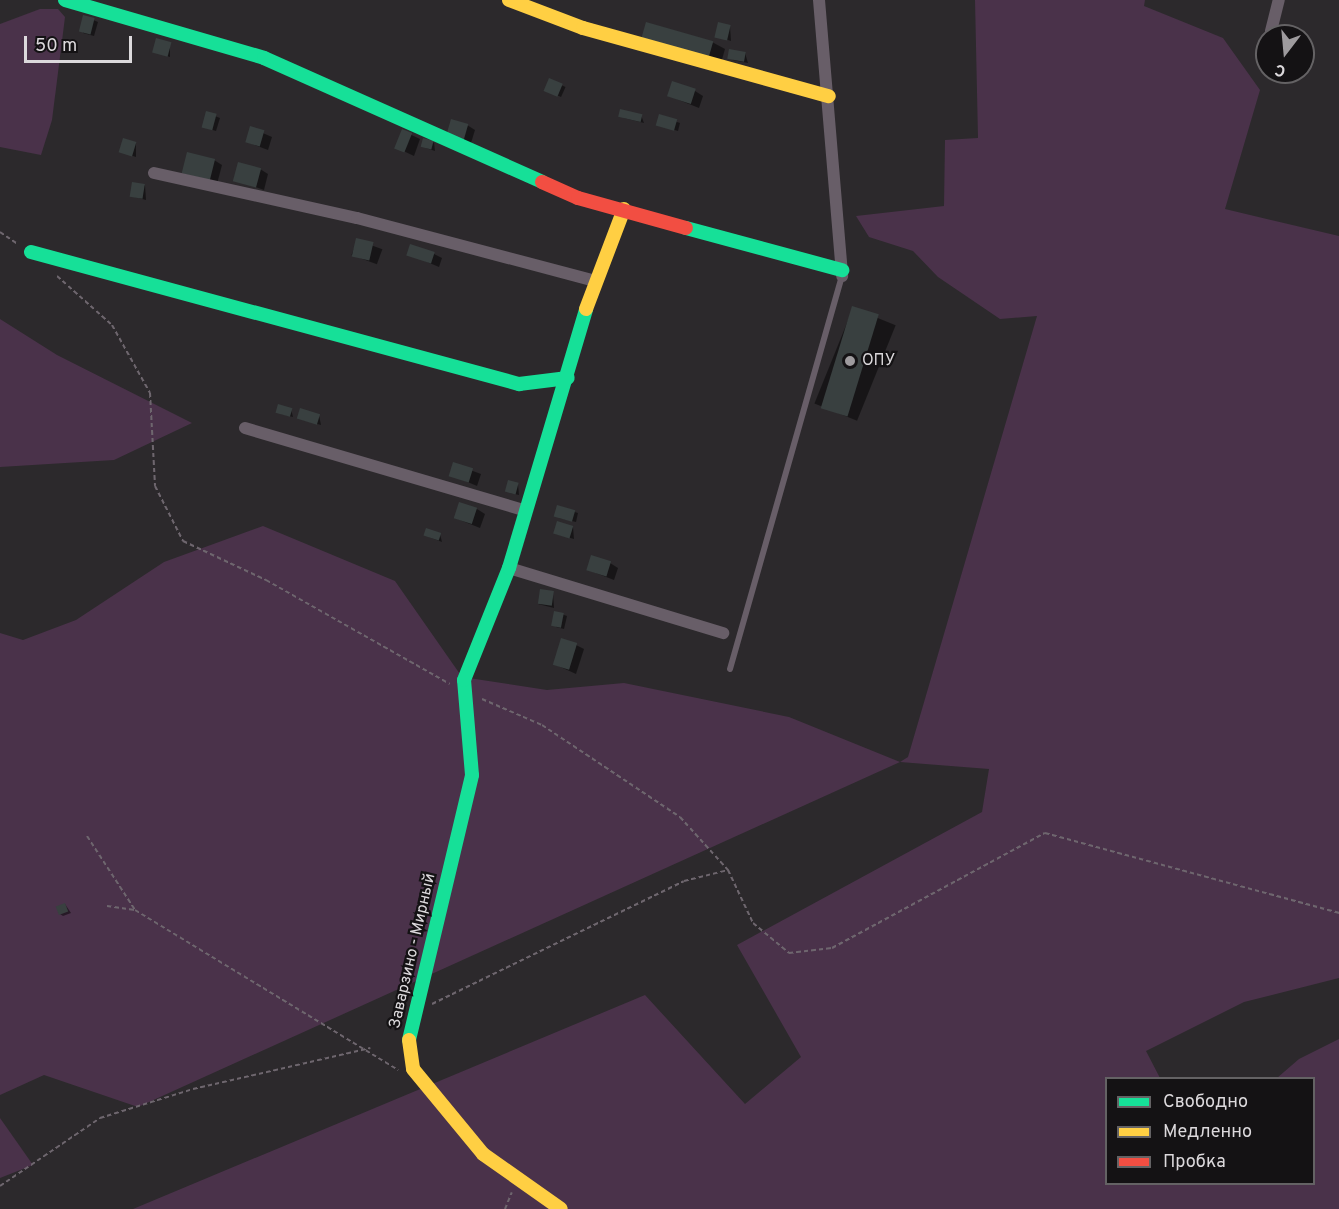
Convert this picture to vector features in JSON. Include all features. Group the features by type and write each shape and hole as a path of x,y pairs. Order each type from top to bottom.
{"street":[{"path":"65,0 264,58 578,198 624,209 842,273 829,96 819,0"},
{"path":"509,0 584,28 829,96"},
{"path":"1273,24 1279,0"},
{"path":"154,173 357,218 538,271 595,281"},
{"name":"Заварзино - Мирный","path":"561,1209 483,1154 431,1095 410,1054 415,1013 472,775 465,692 468,668 482,643 509,568 524,510 568,378 595,281 624,209"},
{"path":"31,252 519,384 568,378"},
{"path":"245,428 524,510"},
{"path":"509,568 723,633"}],"lane":[{"path":"730,669 842,273"}],"path":[{"path":"0,232 31,252"},
{"path":"55,274 112,325 150,393 155,486 183,541 266,580 465,692 542,725 680,817 728,870 753,923 789,953 832,948 1045,833 1339,913"},
{"path":"87,836 135,910"},
{"path":"415,1013 684,882 728,870"},
{"path":"107,906 135,910 249,982 370,1048 405,1075"},
{"path":"0,1186 100,1118 193,1089 370,1048"}],"shaded area":[{"path":"975,0 1145,0 1144,6 1223,38 1260,90 1225,209 1339,236 1339,978 1244,1002 1146,1051 1159,1077 1105,1077 1105,1185 1315,1185 1315,1077 1278,1077 1299,1059 1339,1039 1339,1209 133,1209 645,995 745,1104 801,1057 737,945 982,812 989,769 900,762 908,757 1037,316 1000,319 938,277 913,251 869,237 856,216 944,206 945,140 978,138"},
{"path":"40,9 58,9 65,17 52,120 41,155 0,147 0,24"},
{"path":"0,319 57,355 192,423 114,460 0,467"},
{"path":"263,526 395,581 462,677 547,690 624,683 789,717 900,762 138,1107 44,1075 0,1095 0,633 23,640 76,620 164,562"},
{"path":"0,1118 33,1165 0,1178"}],"building":[{"path":"83,15 95,18 91,34 79,31"},
{"path":"646,22 713,41 709,57 642,37"},
{"path":"718,22 731,25 727,41 714,38"},
{"path":"156,38 171,42 168,57 152,52"},
{"path":"729,49 746,52 744,62 727,59"},
{"path":"549,78 563,84 557,97 544,91"},
{"path":"672,81 696,89 691,104 667,96"},
{"path":"620,109 642,114 641,122 618,117"},
{"path":"206,111 217,114 212,130 202,127"},
{"path":"659,114 677,119 674,131 656,126"},
{"path":"451,119 468,124 464,140 446,135"},
{"path":"250,126 264,130 260,146 245,142"},
{"path":"402,129 412,133 404,153 394,148"},
{"path":"123,138 136,142 132,156 119,152"},
{"path":"423,138 434,141 431,150 421,147"},
{"path":"187,152 215,159 210,180 182,173"},
{"path":"238,162 261,168 256,188 233,181"},
{"path":"132,182 145,184 142,199 130,197"},
{"path":"356,238 374,242 369,261 352,257"},
{"path":"410,244 435,252 431,263 406,255"},
{"name":"ОПУ","path":"852,306 879,314 847,417 821,408"},
{"path":"278,404 292,408 290,417 276,413"},
{"path":"300,408 320,414 317,425 297,419"},
{"path":"453,462 473,468 469,482 449,476"},
{"path":"508,480 519,483 516,494 505,492"},
{"path":"459,502 477,508 472,524 454,518"},
{"path":"557,505 575,510 572,522 554,517"},
{"path":"557,521 573,526 569,538 553,533"},
{"path":"426,528 441,533 439,541 424,536"},
{"path":"591,555 611,561 606,576 586,570"},
{"path":"540,589 554,591 552,606 538,604"},
{"path":"554,611 564,613 561,628 551,626"},
{"path":"561,638 577,643 569,670 553,665"},
{"path":"65,903 68,911 59,915 56,907"}],"traffic: fast":[{"path":"65,0 264,58 542,182"},
{"path":"686,228 842,270"},
{"path":"31,252 519,384 568,378"},
{"path":"409,1040 472,775 464,680 509,568 586,309"}],"traffic: slow":[{"path":"509,0 583,28 829,96"},
{"path":"586,309 624,209"},
{"path":"409,1040 413,1069 483,1154 561,1209"}],"traffic: jam":[{"path":"542,182 578,198 686,228"}],"place":[{"name":"ОПУ","path":"850,361"}]}
